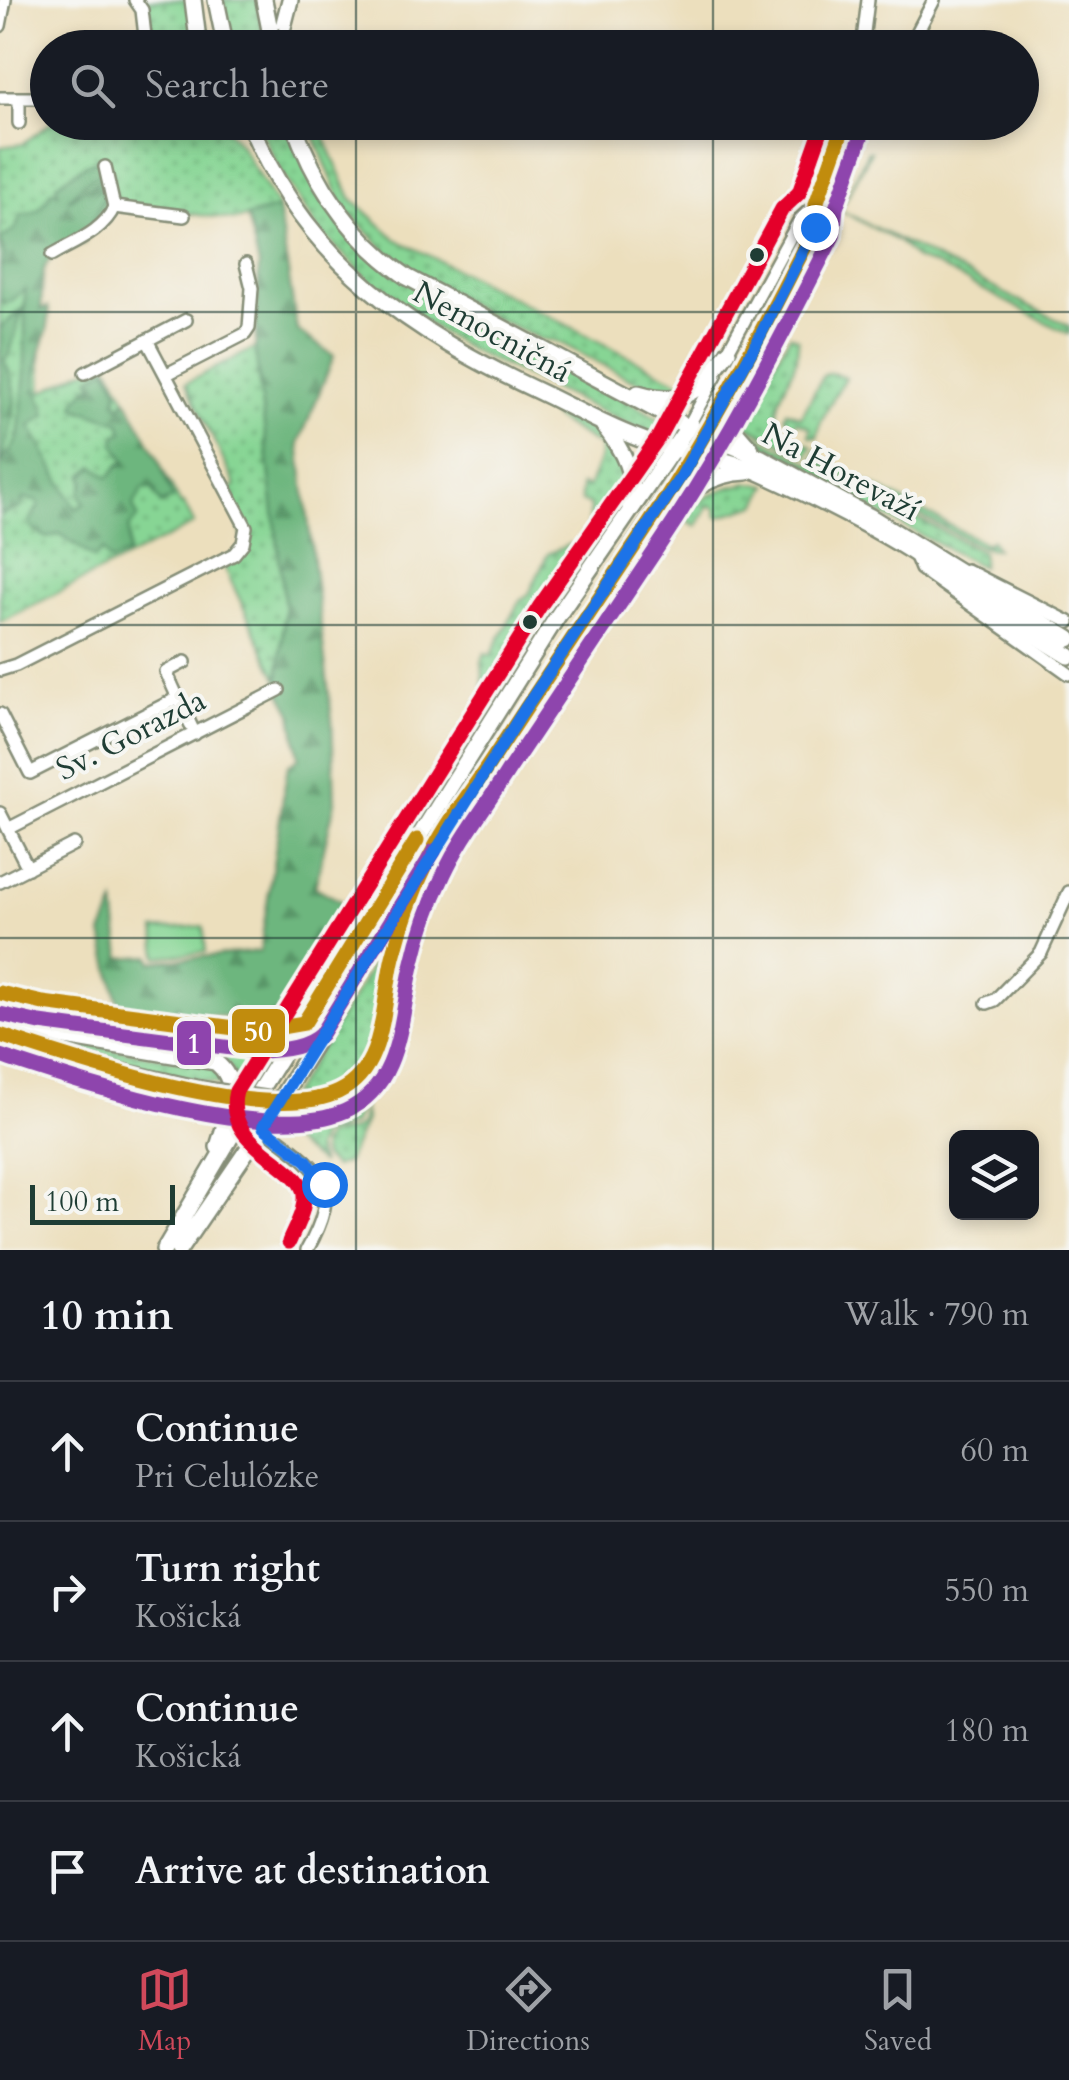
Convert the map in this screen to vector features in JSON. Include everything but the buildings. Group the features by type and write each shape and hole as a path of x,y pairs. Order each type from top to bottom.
{"main road":[{"path":"193,0 197,30"},
{"path":"216,0 222,30"},
{"path":"264,0 270,30"},
{"path":"281,30 290,0"},
{"name":"Nemocničná","path":"257,140 296,208 337,260 413,325 467,358 601,422 642,440 675,448"},
{"name":"Nemocničná","path":"300,140 330,200 357,234 395,268 455,305 705,436"},
{"path":"612,385 659,399 684,398 697,389 728,352"},
{"path":"727,397 729,420 735,433 764,467"},
{"path":"601,422 625,454 631,470 633,491 626,519"},
{"path":"164,1250 558,617 688,427"},
{"path":"179,1250 263,1127 426,863 705,436"},
{"name":"Na Horevaží","path":"705,436 948,562 1069,639"},
{"name":"Na Horevaží","path":"675,448 764,467 914,554 1069,656"},
{"name":"Na Horevaží","path":"642,534 703,482 764,467"},
{"path":"20,1042 199,1089 270,1100 330,1096 363,1072 376,1051 392,960 426,863"},
{"path":"0,1026 218,1064 226,1072 232,1090 212,1170"},
{"path":"254,1100 257,1119 263,1127"}],"street":[{"path":"0,26 5,0"},
{"path":"135,0 142,10 144,30"},
{"path":"864,30 868,0"},
{"path":"918,30 934,0"},
{"path":"0,98 30,98"},
{"path":"19,98 19,123"},
{"path":"705,436 815,227 816,204 840,140"},
{"path":"838,149 847,140"},
{"path":"52,254 92,232 113,213 105,167"},
{"path":"688,427 800,219 816,204"},
{"path":"114,207 184,216"},
{"path":"167,374 245,334 252,320 252,288 246,264"},
{"path":"85,373 186,320"},
{"path":"0,670 234,554 244,544 246,527 147,340"},
{"name":"Na Horevaží","path":"914,554 921,570 1069,674"},
{"name":"Na Horevaží","path":"948,562 1069,622"},
{"path":"185,662 166,672 195,734"},
{"name":"Sv. Gorazda","path":"8,830 279,690"},
{"path":"0,714 30,773 178,698"},
{"path":"496,716 513,728"},
{"path":"0,813 28,868"},
{"path":"425,826 443,837"},
{"path":"0,882 74,844"},
{"path":"987,1004 996,1000 1041,953 1069,892"},
{"path":"0,992 43,1003 272,1032 304,1023"},
{"path":"0,1035 20,1042"},
{"path":"0,1058 20,1042"},
{"path":"263,1127 307,1161 324,1184 324,1217 307,1250"}],"green space":[{"path":"145,0 189,0 193,30 151,30"},
{"path":"221,0 257,0 262,30 228,30"},
{"path":"30,138 236,140 278,208 236,220 117,204 108,215 41,261 38,301 42,392 83,371 108,364 194,524 0,622 0,147 22,144"},
{"path":"265,140 294,140 321,198 352,238 664,422 668,427 663,437 468,349 388,299 318,229 280,171"},
{"path":"316,140 325,140 351,198 396,239 686,385 657,389 556,341 540,339 493,317 395,260 343,207"},
{"path":"868,151 871,151 840,210"},
{"path":"104,157 107,170 84,183 68,200 104,176 106,193 84,243 51,259 44,272 41,310 48,307 49,316 36,375 46,415 30,426 76,509 85,503 80,494 83,476 94,466 109,477 125,463 114,442 123,432 120,422 76,408 75,402 88,387 94,387 90,377 107,368 118,390 119,406 127,400 159,460 173,499 161,504 152,489 143,488 133,506 138,517 129,528 128,554 110,562 102,550 94,558 60,534 47,538 31,528 29,522 38,501 23,499 20,508 0,515 0,328 23,308 4,360 15,402 1,466 18,438 25,375 25,289 10,302 0,301 0,269 5,257 0,240 15,229 22,214 37,211 52,190 58,193 56,184"},
{"path":"278,208 297,330 334,356 299,443 332,720 335,802 315,887 355,909 286,1008 263,1020 119,1007 102,934 115,904 121,958 151,956 152,962 260,951 288,765 299,758 292,713 278,687 285,607 255,348 259,265 247,217"},
{"path":"840,210 1069,326 1069,334 916,259 899,242"},
{"path":"790,335 798,339 798,351 777,408 777,419 788,434 812,446 807,456 746,425 743,419"},
{"path":"255,348 285,607 278,680 223,564 245,546 230,490 236,486 186,383"},
{"path":"830,373 845,377 821,421 817,437 809,436 811,428 797,421 792,427 785,416 787,411 801,417 823,376"},
{"path":"541,403 608,442 626,481 565,582 535,622 500,691 492,693 484,689 485,653 491,655 520,600 529,594 548,554 571,544 579,548 589,529 590,505 581,501 581,485 588,488 600,458 600,446 555,419"},
{"path":"740,427 982,552 982,567 832,489 799,463 743,434"},
{"path":"817,449 822,452 820,458 986,544 991,540 996,549 981,547 813,460"},
{"path":"750,483 768,485 757,505 719,517 717,509 709,505 697,526 685,519 646,571 676,524 687,512 713,493"},
{"path":"397,920 384,996 367,1050 353,1072 336,1086 313,1092 301,1115 347,1104 358,1112 352,1125 321,1134 315,1149 321,1164 287,1138 278,1115"},
{"path":"203,926 206,952 158,957 155,930"},
{"path":"45,1009 259,1036 289,1032 234,1121 236,1088 232,1071 211,1050 46,1023"},
{"path":"40,1036 215,1067 224,1085 119,1064 39,1041"},
{"path":"352,1099 363,1106 365,1120 347,1162 334,1167 323,1157 321,1145 326,1136 360,1125 363,1110"}],"transit line":[{"path":"289,1242 302,1210 303,1190 239,1125 234,1109 236,1091 540,606 658,438 782,209 799,193 818,140"},
{"name":"50","path":"0,1035 121,1073 219,1095 266,1101 306,1100 338,1092 354,1081 374,1051 393,957 416,887 433,851 711,423 815,227 816,204 839,140"},
{"name":"1","path":"0,1056 124,1094 222,1116 311,1120 345,1111 364,1100 388,1068 422,931 451,860 729,432 833,236 836,208 860,140"},
{"name":"50","path":"0,993 43,1003 258,1031 304,1023 417,840"},
{"name":"1","path":"0,1014 40,1023 255,1051 307,1043 321,1034 434,851"}],"route":[{"path":"324,1184 307,1161 263,1127 526,707 682,475 756,344 815,227"}]}
